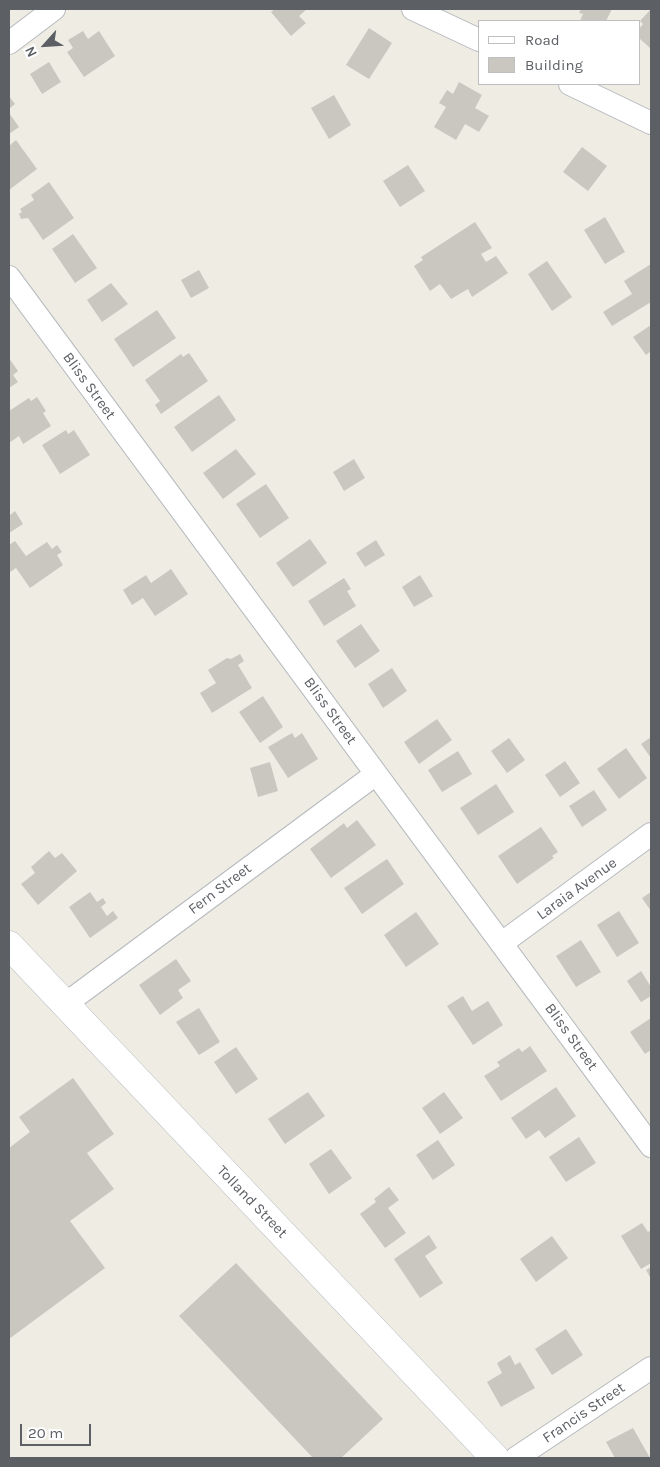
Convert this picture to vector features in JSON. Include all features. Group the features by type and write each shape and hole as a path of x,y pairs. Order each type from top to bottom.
{"main road":[{"name":"Tolland Street","path":"9,945 495,1458"}],"street":[{"path":"9,43 54,9"},
{"path":"413,9 478,40"},
{"path":"572,85 651,123"},
{"name":"Bliss Street","path":"9,277 651,1146"},
{"name":"Fern Street","path":"64,1005 376,774"},
{"name":"Laraia Avenue","path":"502,943 651,834"},
{"name":"Francis Street","path":"516,1458 651,1368"}],"building":[{"path":"275,9 307,9 299,16 306,23 291,36 271,12"},
{"path":"581,9 612,9 606,20 580,20 583,14 579,13"},
{"path":"651,9 651,49 640,39 640,28 643,24 640,21"},
{"path":"369,28 392,43 369,79 346,65"},
{"path":"83,31 88,39 99,31 115,56 84,77 67,52 73,48 68,40"},
{"path":"49,62 61,82 42,94 30,74"},
{"path":"459,82 482,95 475,108 489,116 479,132 465,124 456,140 434,127 446,107 439,103 447,90 453,94"},
{"path":"334,95 351,125 329,139 311,108"},
{"path":"9,96 15,104 9,109"},
{"path":"9,113 19,127 9,134"},
{"path":"16,140 37,169 9,190 9,146"},
{"path":"582,147 607,166 588,191 563,172"},
{"path":"408,165 425,191 400,207 383,181"},
{"path":"49,182 74,218 43,240 28,218 21,219 19,214 22,212 20,209 34,200 31,195"},
{"path":"605,217 625,252 605,264 584,230"},
{"path":"475,222 492,248 481,254 486,262 496,256 508,273 472,297 468,289 451,299 440,284 430,291 414,266 423,260 421,257"},
{"path":"73,234 97,268 75,283 52,249"},
{"path":"547,261 572,297 552,311 528,274"},
{"path":"651,264 651,302 612,326 603,312 632,294 624,281"},
{"path":"199,270 209,288 191,298 181,280"},
{"path":"111,283 128,304 102,322 87,300"},
{"path":"157,310 176,338 133,367 114,339"},
{"path":"651,325 651,351 646,355 633,337"},
{"path":"189,353 208,381 161,414 155,405 160,401 145,380 181,354 183,357"},
{"path":"9,358 18,371 13,375 18,382 9,388"},
{"path":"219,395 236,420 192,452 174,427"},
{"path":"37,397 46,411 43,413 51,426 23,444 19,436 9,443 9,411 29,398 31,401"},
{"path":"66,430 68,434 74,430 90,455 60,474 42,445"},
{"path":"236,449 256,474 223,499 203,473"},
{"path":"354,459 365,478 344,491 333,472"},
{"path":"266,484 289,518 260,538 236,504"},
{"path":"15,511 23,524 9,533 9,516"},
{"path":"310,539 327,563 293,587 276,563"},
{"path":"376,540 385,555 365,567 356,553"},
{"path":"15,541 26,556 47,542 52,549 57,545 62,552 57,555 63,565 30,588 16,568 10,572 9,570 9,545"},
{"path":"171,569 188,594 155,616 143,598 132,605 123,590 146,575 151,583"},
{"path":"420,575 433,596 414,607 402,587"},
{"path":"344,578 351,589 347,591 356,606 324,626 308,601"},
{"path":"361,624 380,651 355,668 336,641"},
{"path":"240,654 244,661 238,665 252,688 212,713 200,693 216,683 208,670 227,658 231,659"},
{"path":"392,668 407,691 383,708 368,684"},
{"path":"263,696 283,727 260,743 239,712"},
{"path":"437,719 452,740 419,764 404,742"},
{"path":"292,733 295,738 302,733 318,759 288,778 268,747"},
{"path":"651,737 651,758 641,744"},
{"path":"509,738 525,760 507,773 491,751"},
{"path":"626,748 647,778 619,799 597,769"},
{"path":"458,751 472,774 442,792 428,770"},
{"path":"565,761 580,783 560,797 545,775"},
{"path":"270,762 278,791 258,797 250,768"},
{"path":"496,784 514,812 478,835 460,808"},
{"path":"594,790 607,810 582,827 569,806"},
{"path":"357,820 376,845 331,878 310,849 344,823 347,828"},
{"path":"541,827 558,852 552,856 554,858 517,884 498,856"},
{"path":"49,851 55,858 62,853 77,871 38,905 21,884 35,873 31,867"},
{"path":"387,859 404,884 362,914 344,888"},
{"path":"90,892 97,902 103,898 106,903 101,907 107,916 113,911 118,918 90,938 69,907"},
{"path":"651,892 651,911 642,898"},
{"path":"619,911 639,943 617,957 597,925"},
{"path":"416,912 439,944 406,967 384,935"},
{"path":"581,940 601,972 576,987 556,956"},
{"path":"176,959 191,981 178,990 183,998 160,1015 139,985"},
{"path":"641,971 651,987 651,996 641,1002 627,981"},
{"path":"463,996 472,1011 488,1001 503,1025 473,1045 447,1006"},
{"path":"199,1008 220,1042 199,1055 176,1022"},
{"path":"651,1018 651,1050 645,1054 630,1032"},
{"path":"530,1046 547,1071 501,1101 484,1076 500,1066 497,1062 519,1048 522,1052"},
{"path":"236,1047 258,1079 236,1094 214,1062"},
{"path":"73,1078 114,1134 87,1153 114,1189 70,1221 105,1268 9,1339 9,1148 30,1132 19,1117"},
{"path":"556,1087 576,1116 545,1138 539,1130 526,1139 511,1118"},
{"path":"308,1092 325,1116 285,1144 268,1119"},
{"path":"444,1092 463,1118 440,1134 422,1108"},
{"path":"579,1137 596,1163 566,1182 549,1157"},
{"path":"438,1140 455,1165 433,1180 416,1155"},
{"path":"331,1149 352,1178 329,1194 309,1164"},
{"path":"389,1187 399,1200 388,1208 406,1233 385,1248 360,1214 376,1202 374,1199"},
{"path":"642,1223 648,1232 651,1230 651,1263 641,1269 621,1236"},
{"path":"429,1235 437,1248 425,1256 443,1283 420,1298 394,1259"},
{"path":"552,1236 568,1258 536,1282 520,1259"},
{"path":"236,1263 383,1419 341,1458 313,1458 179,1316"},
{"path":"651,1267 651,1279 646,1270"},
{"path":"566,1329 583,1355 552,1375 535,1349"},
{"path":"510,1355 515,1365 520,1362 535,1388 501,1407 487,1382 502,1373 497,1363"},
{"path":"633,1428 650,1458 615,1458 606,1442"}]}
